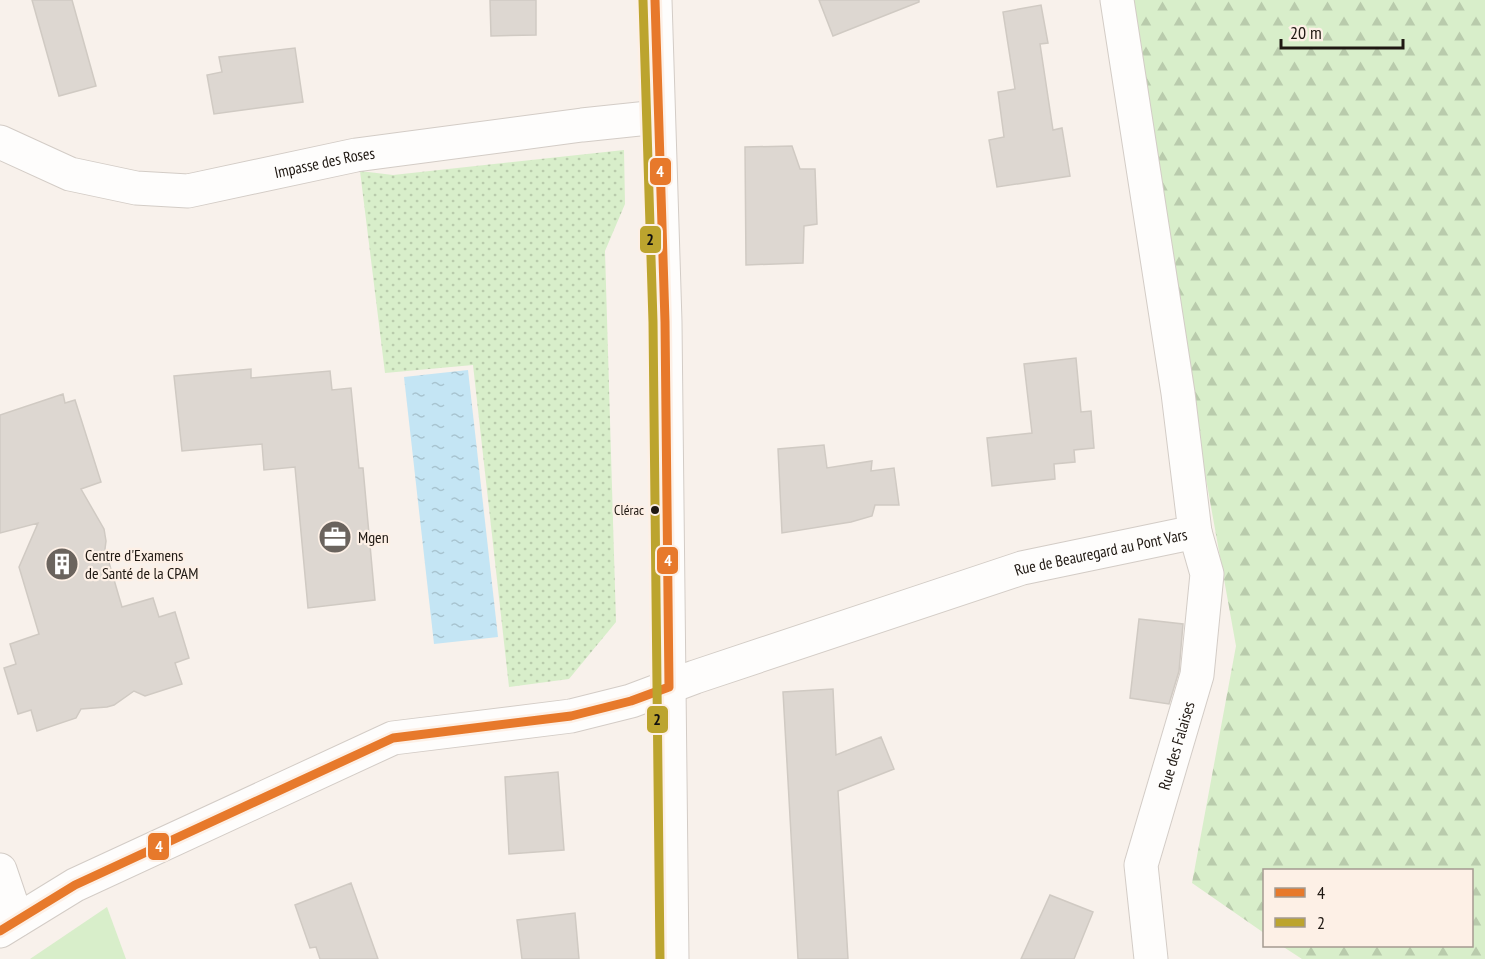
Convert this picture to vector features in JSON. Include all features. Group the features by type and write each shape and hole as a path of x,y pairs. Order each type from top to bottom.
{"street":[{"path":"655,0 665,322 672,959"},
{"name":"Rue de Beauregard au Pont Vars","path":"8,926 75,885 393,738 571,716 631,701 695,676 1022,568 1195,532 1178,393 1117,0"},
{"name":"Impasse des Roses","path":"0,142 70,174 136,188 188,191 356,156 658,117"},
{"name":"Rue des Falaises","path":"1150,959 1141,865 1197,675 1207,574 1195,532"},
{"path":"0,870 8,926"}],"green space":[{"path":"1120,0 1485,0 1485,959 1302,959 1284,947 1473,947 1473,869 1263,869 1263,932 1192,883 1236,646"},
{"path":"624,150 625,204 605,251 616,622 569,679 509,687 473,365 385,373 360,171 393,175"},
{"path":"107,907 126,959 30,959"}],"water":[{"path":"468,370 498,637 434,644 404,377"}],"building":[{"path":"32,0 72,0 96,86 59,96"},
{"path":"490,0 536,0 536,35 491,36"},
{"path":"819,0 919,0 919,2 833,36"},
{"path":"1041,5 1048,43 1040,44 1053,130 1062,128 1070,176 997,187 989,140 1004,137 998,92 1015,89 1003,12"},
{"path":"295,48 303,102 214,114 207,75 222,72 219,57"},
{"path":"792,146 800,169 815,169 817,224 804,226 803,263 746,265 745,147"},
{"path":"1076,358 1081,412 1091,411 1094,448 1074,450 1075,462 1054,464 1055,479 992,486 987,438 1032,433 1024,364"},
{"name":"Mgen","path":"251,369 251,378 330,371 332,390 351,388 359,468 363,468 375,600 308,608 295,467 264,470 262,444 182,451 174,376"},
{"name":"Centre d'Examens de Santé de la CPAM","path":"63,394 65,403 75,400 101,482 81,489 104,529 105,549 122,607 153,598 159,617 175,612 189,658 175,663 182,684 145,696 134,691 114,705 81,709 76,718 37,731 31,710 18,714 4,668 16,664 10,644 39,634 19,567 38,523 0,533 0,415"},
{"path":"824,445 827,468 872,461 871,471 894,468 899,505 875,505 872,516 851,522 782,533 778,449"},
{"path":"1139,619 1183,624 1179,671 1169,704 1130,698"},
{"path":"833,689 836,755 881,737 894,769 838,791 848,959 798,959 783,692"},
{"path":"558,772 564,850 509,854 505,777"},
{"path":"351,883 378,959 320,959 316,947 310,948 295,905"},
{"path":"1050,895 1093,912 1074,959 1021,959"},
{"path":"575,913 579,959 522,959 517,920"}],"transit line":[{"name":"2","path":"643,0 653,322 660,959"},
{"name":"4","path":"655,0 665,322 669,687"},
{"name":"4","path":"0,931 75,885 393,738 571,716 631,701 669,687"}],"place":[{"name":"Clérac","path":"655,510"},
{"name":"Mgen","path":"335,537"},
{"name":"Centre d'Examens de Santé de la CPAM","path":"62,564"}]}
